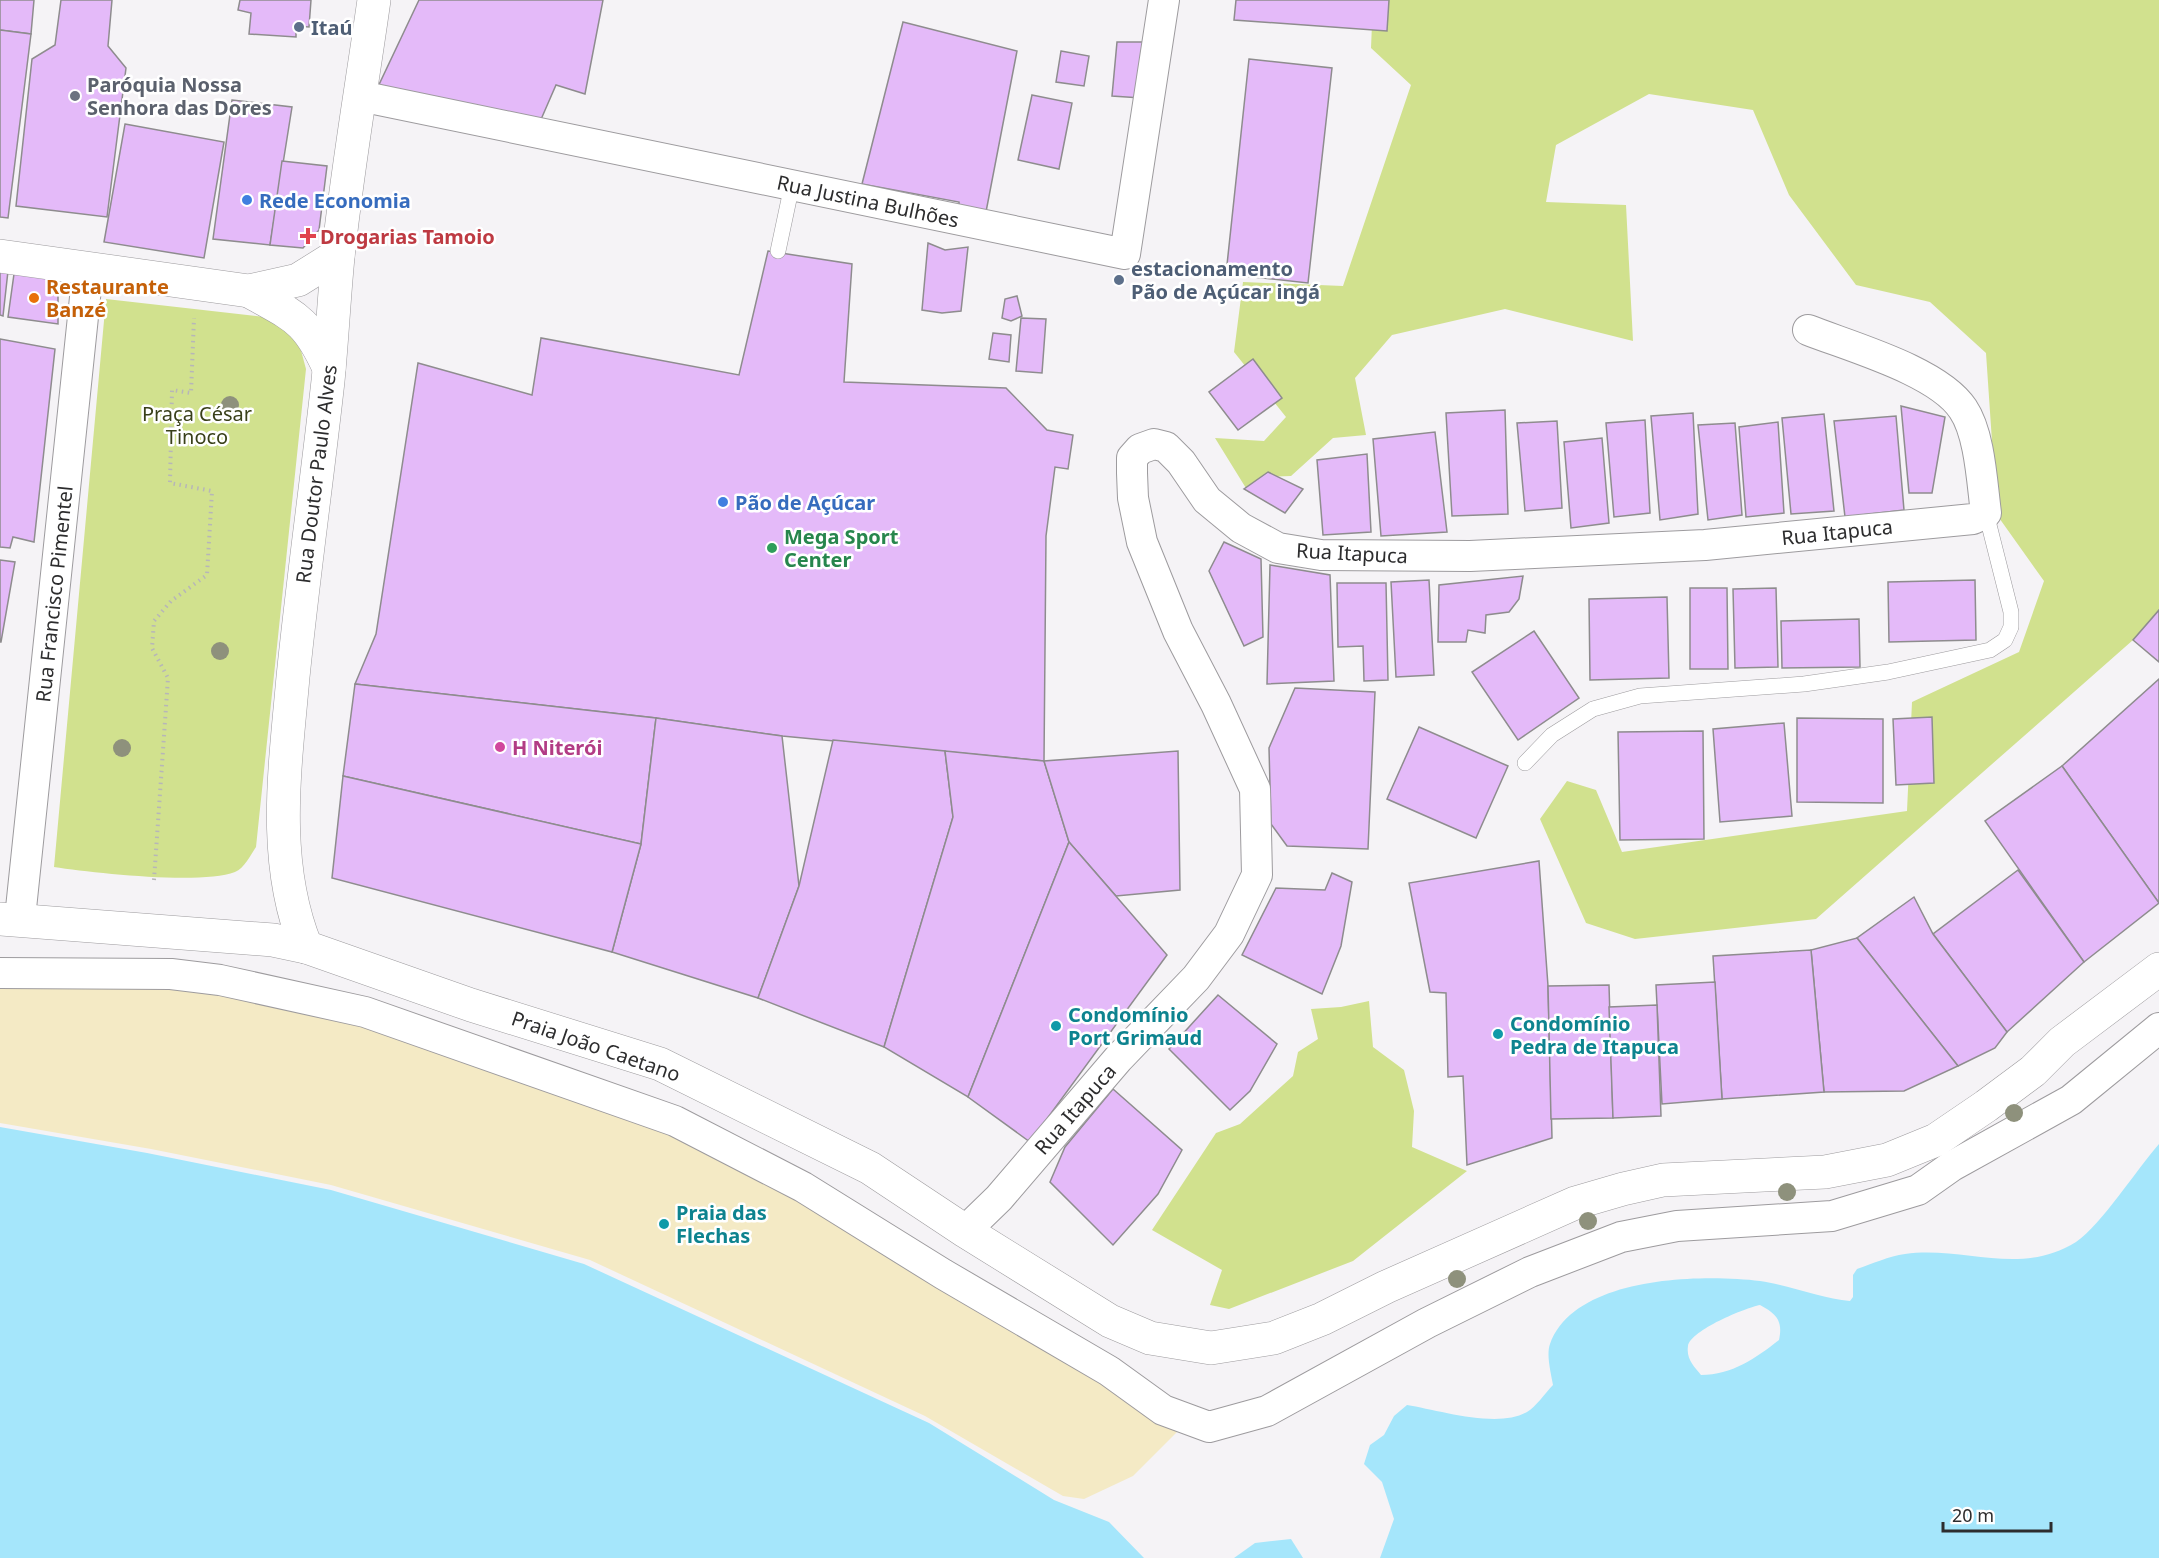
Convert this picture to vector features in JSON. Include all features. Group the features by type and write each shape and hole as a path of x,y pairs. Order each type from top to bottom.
{"main road":[{"name":"Rua Doutor Paulo Alves","path":"306,947 290,896 282,828 305,553 329,368 339,255 374,0"},
{"path":"0,256 249,291 298,280 339,255"},
{"path":"249,291 297,318 308,328 329,368"},
{"name":"Praia João Caetano","path":"10,919 273,940 306,947 471,1005 660,1064 870,1168 965,1231 1110,1321 1150,1338 1211,1347 1274,1338 1322,1319 1386,1287 1585,1200 1663,1180 1825,1172 1887,1160 1936,1140 2033,1071 2062,1042 2159,969"}],"street":[{"name":"Rua Justina Bulhões","path":"360,96 1125,254 1164,0"},
{"name":"Rua Francisco Pimentel","path":"10,919 88,269"},
{"path":"1809,330 1919,374 1942,387 1964,410 1973,434 1986,513"},
{"name":"Rua Itapuca","path":"965,1231 999,1198 1118,1059 1196,978 1229,934 1257,874 1255,789 1216,704 1178,631 1142,542 1133,498 1132,473 1132,458 1140,448 1154,444 1166,447 1181,462 1207,500 1241,528 1278,548 1321,555 1470,556 1705,545 1974,519 1986,513"},
{"path":"0,972 171,974 220,980 365,1012 675,1121 803,1187 943,1274 1109,1371 1163,1410 1209,1427 1267,1411 1437,1318 1530,1272 1621,1237 1677,1226 1832,1216 1918,1190 1952,1166 2071,1100 2159,1028"}],"lane":[{"path":"778,251 792,185"},
{"path":"1525,763 1552,735 1593,709 1640,696 1804,684 1888,672 1990,650 2005,640 2011,627 2011,612 1986,513"}],"path":[{"path":"154,880 168,678 152,648 154,621 171,601 207,575 213,491 170,483 172,390 191,393 195,309"}],"green space":[{"path":"1373,0 2159,0 2159,610 2133,640 1816,919 1635,939 1586,923 1540,819 1567,781 1596,790 1622,852 1907,811 1912,702 2019,652 2044,581 1997,515 1986,353 1930,302 1856,285 1789,195 1753,110 1649,94 1556,145 1546,202 1626,205 1633,341 1505,309 1392,335 1355,378 1366,435 1333,438 1291,476 1265,477 1249,493 1215,438 1264,441 1286,417 1234,352 1243,282 1343,286 1411,85 1371,48"},
{"name":"Praça César Tinoco","path":"106,299 264,317 296,332 306,369 256,847 238,870 219,876 147,877 54,867"},
{"path":"1369,1001 1373,1047 1404,1070 1414,1111 1412,1147 1467,1171 1353,1261 1229,1309 1210,1305 1222,1270 1152,1230 1216,1133 1240,1124 1293,1076 1298,1052 1318,1039 1311,1009 1341,1007"}],"sand":[{"name":"Praia das Flechas","path":"0,973 220,981 675,1122 1189,1420 1133,1476 1084,1499 1063,1496 925,1416 590,1260 331,1185 151,1149 0,1123"}],"water":[{"path":"0,1127 147,1153 331,1190 584,1264 929,1423 1054,1500 1109,1522 1144,1558 0,1558"},
{"path":"2159,1144 2159,1558 1380,1558 1394,1519 1382,1482 1364,1464 1370,1445 1384,1435 1394,1416 1407,1405 1484,1419 1515,1417 1527,1412 1553,1385 1549,1359 1550,1344 1564,1321 1585,1304 1612,1292 1642,1284 1705,1278 1760,1281 1850,1301 1853,1297 1853,1275 1857,1269 1899,1255 1927,1253 2013,1259 2034,1258 2055,1252 2076,1242 2086,1234 2108,1210","holes":["1760,1305 1775,1315 1779,1323 1779,1340 1733,1369 1701,1375 1688,1355 1691,1340 1698,1333 1731,1315"]},
{"path":"1291,1539 1303,1558 1234,1558 1255,1543"}],"building":[{"path":"0,0 34,0 31,34 0,30"},
{"name":"Paróquia Nossa Senhora das Dores","path":"61,0 112,0 108,46 126,68 107,217 16,206 32,59 55,45"},
{"path":"240,0 311,0 309,27 296,26 296,37 249,34 251,13 238,10"},
{"path":"419,0 603,0 585,94 556,85 539,124 376,91"},
{"path":"1236,0 1389,0 1387,31 1234,20"},
{"path":"903,22 1017,51 985,217 959,211 959,202 862,184"},
{"path":"0,30 31,34 8,218 0,217"},
{"path":"1117,42 1152,42 1141,98 1112,96"},
{"path":"1061,51 1089,56 1084,86 1056,82"},
{"path":"1249,59 1332,68 1308,283 1226,274"},
{"path":"1032,95 1072,103 1059,169 1018,160"},
{"name":"Rede Economia","path":"232,100 292,107 270,245 213,239"},
{"path":"125,124 224,142 204,258 104,242"},
{"path":"282,161 327,166 319,230 303,248 270,245"},
{"path":"928,243 945,250 968,247 961,311 942,313 922,310"},
{"name":"Pão de Açúcar","path":"768,251 852,264 844,382 1006,388 1047,430 1073,435 1068,469 1055,467 1046,536 1044,761 782,736 656,718 355,684 376,634 418,363 532,395 541,338 739,375"},
{"path":"0,270 8,271 3,316 0,315"},
{"name":"Restaurante Banzé","path":"14,274 58,278 58,324 8,317"},
{"path":"1017,296 1022,316 1011,321 1002,318 1005,299"},
{"path":"1021,318 1046,319 1042,373 1016,371"},
{"path":"993,333 1011,335 1009,362 989,359"},
{"path":"0,339 55,349 34,542 13,537 10,548 0,547"},
{"path":"1253,359 1282,398 1238,430 1209,392"},
{"path":"1901,406 1945,417 1932,493 1909,493"},
{"path":"1505,410 1508,514 1452,516 1446,413"},
{"path":"1693,413 1698,514 1660,520 1651,416"},
{"path":"1824,414 1834,511 1791,514 1782,418"},
{"path":"1896,416 1904,510 1845,517 1834,421"},
{"path":"1645,420 1650,513 1614,517 1606,423"},
{"path":"1557,421 1562,508 1525,511 1517,423"},
{"path":"1778,422 1784,513 1746,517 1739,427"},
{"path":"1735,423 1742,515 1708,520 1698,425"},
{"path":"1435,432 1447,532 1381,536 1373,439"},
{"path":"1602,438 1609,523 1571,528 1564,442"},
{"path":"1367,454 1371,532 1323,535 1317,460"},
{"path":"1268,472 1303,489 1285,513 1244,489"},
{"path":"1224,542 1261,559 1263,637 1244,646 1209,571"},
{"path":"0,560 15,562 1,642 0,642"},
{"path":"1270,565 1330,575 1334,681 1267,684"},
{"path":"1523,576 1519,599 1509,612 1486,615 1485,633 1468,630 1466,642 1438,642 1439,585"},
{"path":"1429,580 1434,675 1396,677 1391,582"},
{"path":"1975,580 1976,640 1889,642 1888,582"},
{"path":"1337,583 1386,583 1388,680 1364,681 1363,646 1338,647"},
{"path":"1690,588 1727,588 1728,669 1690,669"},
{"path":"1776,588 1778,667 1735,668 1733,589"},
{"path":"1667,597 1669,678 1590,680 1589,599"},
{"path":"2159,610 2159,662 2133,640"},
{"path":"1859,619 1860,667 1782,668 1781,621"},
{"path":"1534,631 1579,698 1518,740 1472,672"},
{"path":"2159,679 2159,903 2062,766"},
{"name":"H Niterói","path":"355,684 656,718 641,844 343,776"},
{"path":"1295,688 1375,692 1368,849 1287,846 1271,824 1269,748"},
{"path":"1932,717 1934,783 1896,785 1893,719"},
{"path":"656,718 782,736 799,886 758,998 612,952 641,844"},
{"path":"1797,718 1883,719 1883,803 1797,802"},
{"path":"1784,723 1792,816 1720,822 1713,729"},
{"path":"1419,727 1508,766 1476,838 1387,799"},
{"path":"1703,731 1704,839 1620,840 1618,732"},
{"path":"833,740 945,751 953,817 884,1047 758,998 799,886"},
{"path":"945,751 1044,761 1069,842 968,1097 884,1047 953,817"},
{"path":"1178,751 1180,890 1116,896 1069,842 1044,761"},
{"path":"2062,766 2159,903 2084,962 1985,821"},
{"path":"343,776 641,844 612,952 332,878"},
{"name":"Condomínio Port Grimaud","path":"1069,842 1167,955 1030,1142 968,1097"},
{"name":"Condomínio Pedra de Itapuca","path":"1539,861 1548,986 1552,1138 1467,1165 1463,1076 1448,1077 1446,993 1430,992 1409,883"},
{"path":"2018,870 2084,962 2007,1032 1933,934"},
{"path":"1332,873 1352,882 1341,946 1322,994 1242,955 1276,888 1325,890"},
{"path":"1914,897 1933,934 2007,1032 1995,1048 1958,1066 1857,938"},
{"path":"1857,938 1958,1066 1904,1091 1824,1092 1811,950"},
{"path":"1811,950 1824,1092 1722,1099 1713,956"},
{"path":"1715,982 1722,1099 1662,1104 1656,985"},
{"path":"1609,985 1613,1118 1551,1119 1548,986"},
{"path":"1218,995 1277,1044 1250,1091 1230,1110 1169,1049"},
{"path":"1657,1005 1661,1116 1613,1118 1609,1007"},
{"path":"1113,1089 1182,1150 1158,1194 1113,1245 1050,1182 1065,1147"}],"place":[{"name":"Itaú","path":"299,27"},
{"name":"Paróquia Nossa Senhora das Dores","path":"75,96"},
{"name":"Rede Economia","path":"247,200"},
{"name":"Drogarias Tamoio","path":"308,236"},
{"name":"estacionamento Pão de Açúcar ingá","path":"1119,280"},
{"name":"Restaurante Banzé","path":"34,298"},
{"name":"Pão de Açúcar","path":"723,502"},
{"name":"Mega Sport Center","path":"772,548"},
{"name":"H Niterói","path":"500,747"},
{"name":"Condomínio Port Grimaud","path":"1056,1026"},
{"name":"Condomínio Pedra de Itapuca","path":"1498,1034"},
{"name":"Praia das Flechas","path":"664,1224"}]}
